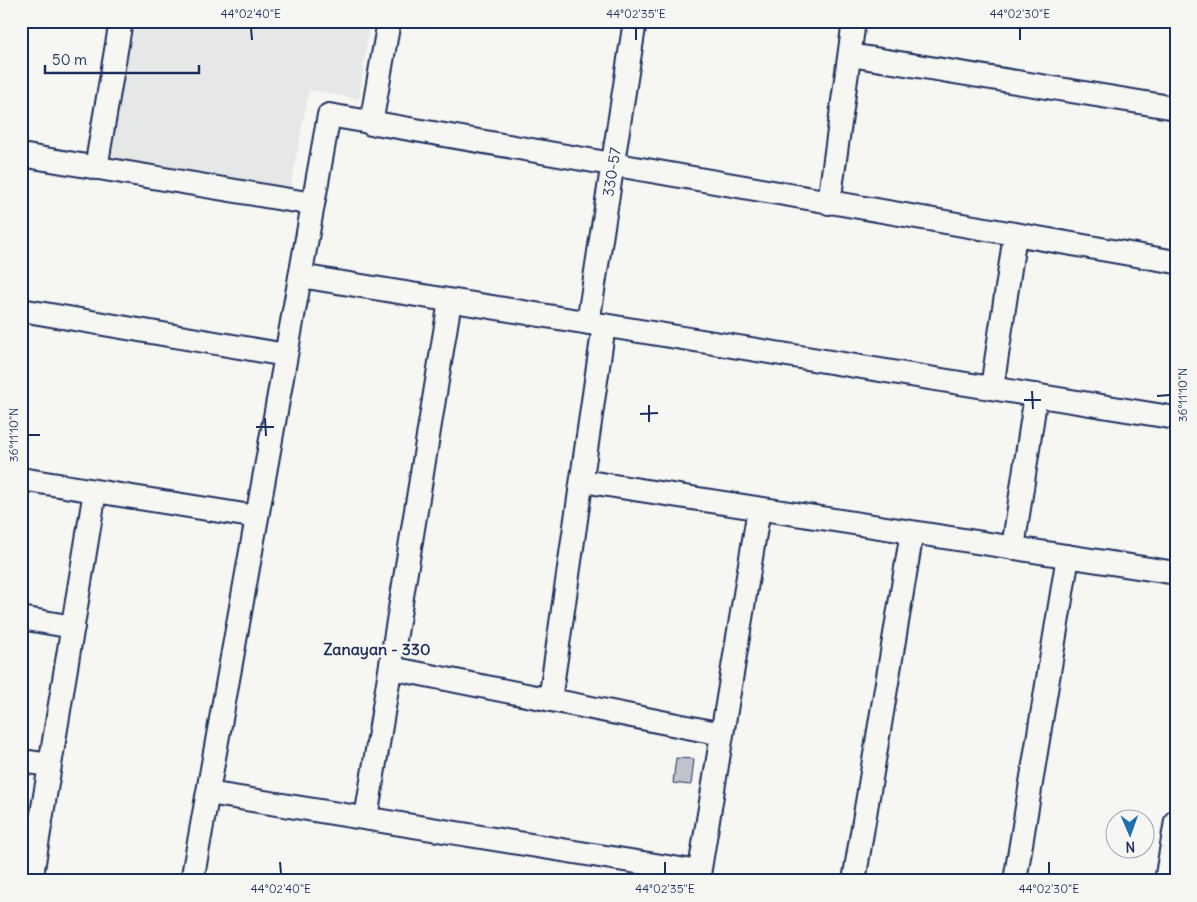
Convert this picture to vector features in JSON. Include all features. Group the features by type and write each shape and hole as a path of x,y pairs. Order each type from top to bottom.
{"street":[{"path":"96,168 121,21"},
{"path":"371,124 389,21"},
{"name":"330-57","path":"550,700 582,481 612,166 635,21"},
{"path":"829,203 854,21"},
{"path":"850,55 1176,108"},
{"path":"192,881 329,115 612,166 1176,262"},
{"path":"21,155 313,204"},
{"path":"992,388 1015,235"},
{"path":"300,276 1176,418"},
{"path":"366,818 450,301"},
{"path":"21,310 286,355"},
{"path":"1013,548 1036,395"},
{"path":"21,479 257,517"},
{"path":"582,481 1176,573"},
{"path":"31,881 95,491"},
{"path":"208,793 366,818 699,877 759,509"},
{"path":"854,881 912,532"},
{"path":"1014,881 1068,556"},
{"path":"21,618 73,627"},
{"path":"391,668 722,734"},
{"path":"21,761 50,766"},
{"path":"1166,881 1176,820"}],"shaded area":[{"path":"135,21 370,21 359,99 309,90 290,190 110,158"}],"building":[{"path":"676,758 694,759 691,785 673,783"}],"district":[{"name":"Zanayan - 330","path":"377,649"}]}
